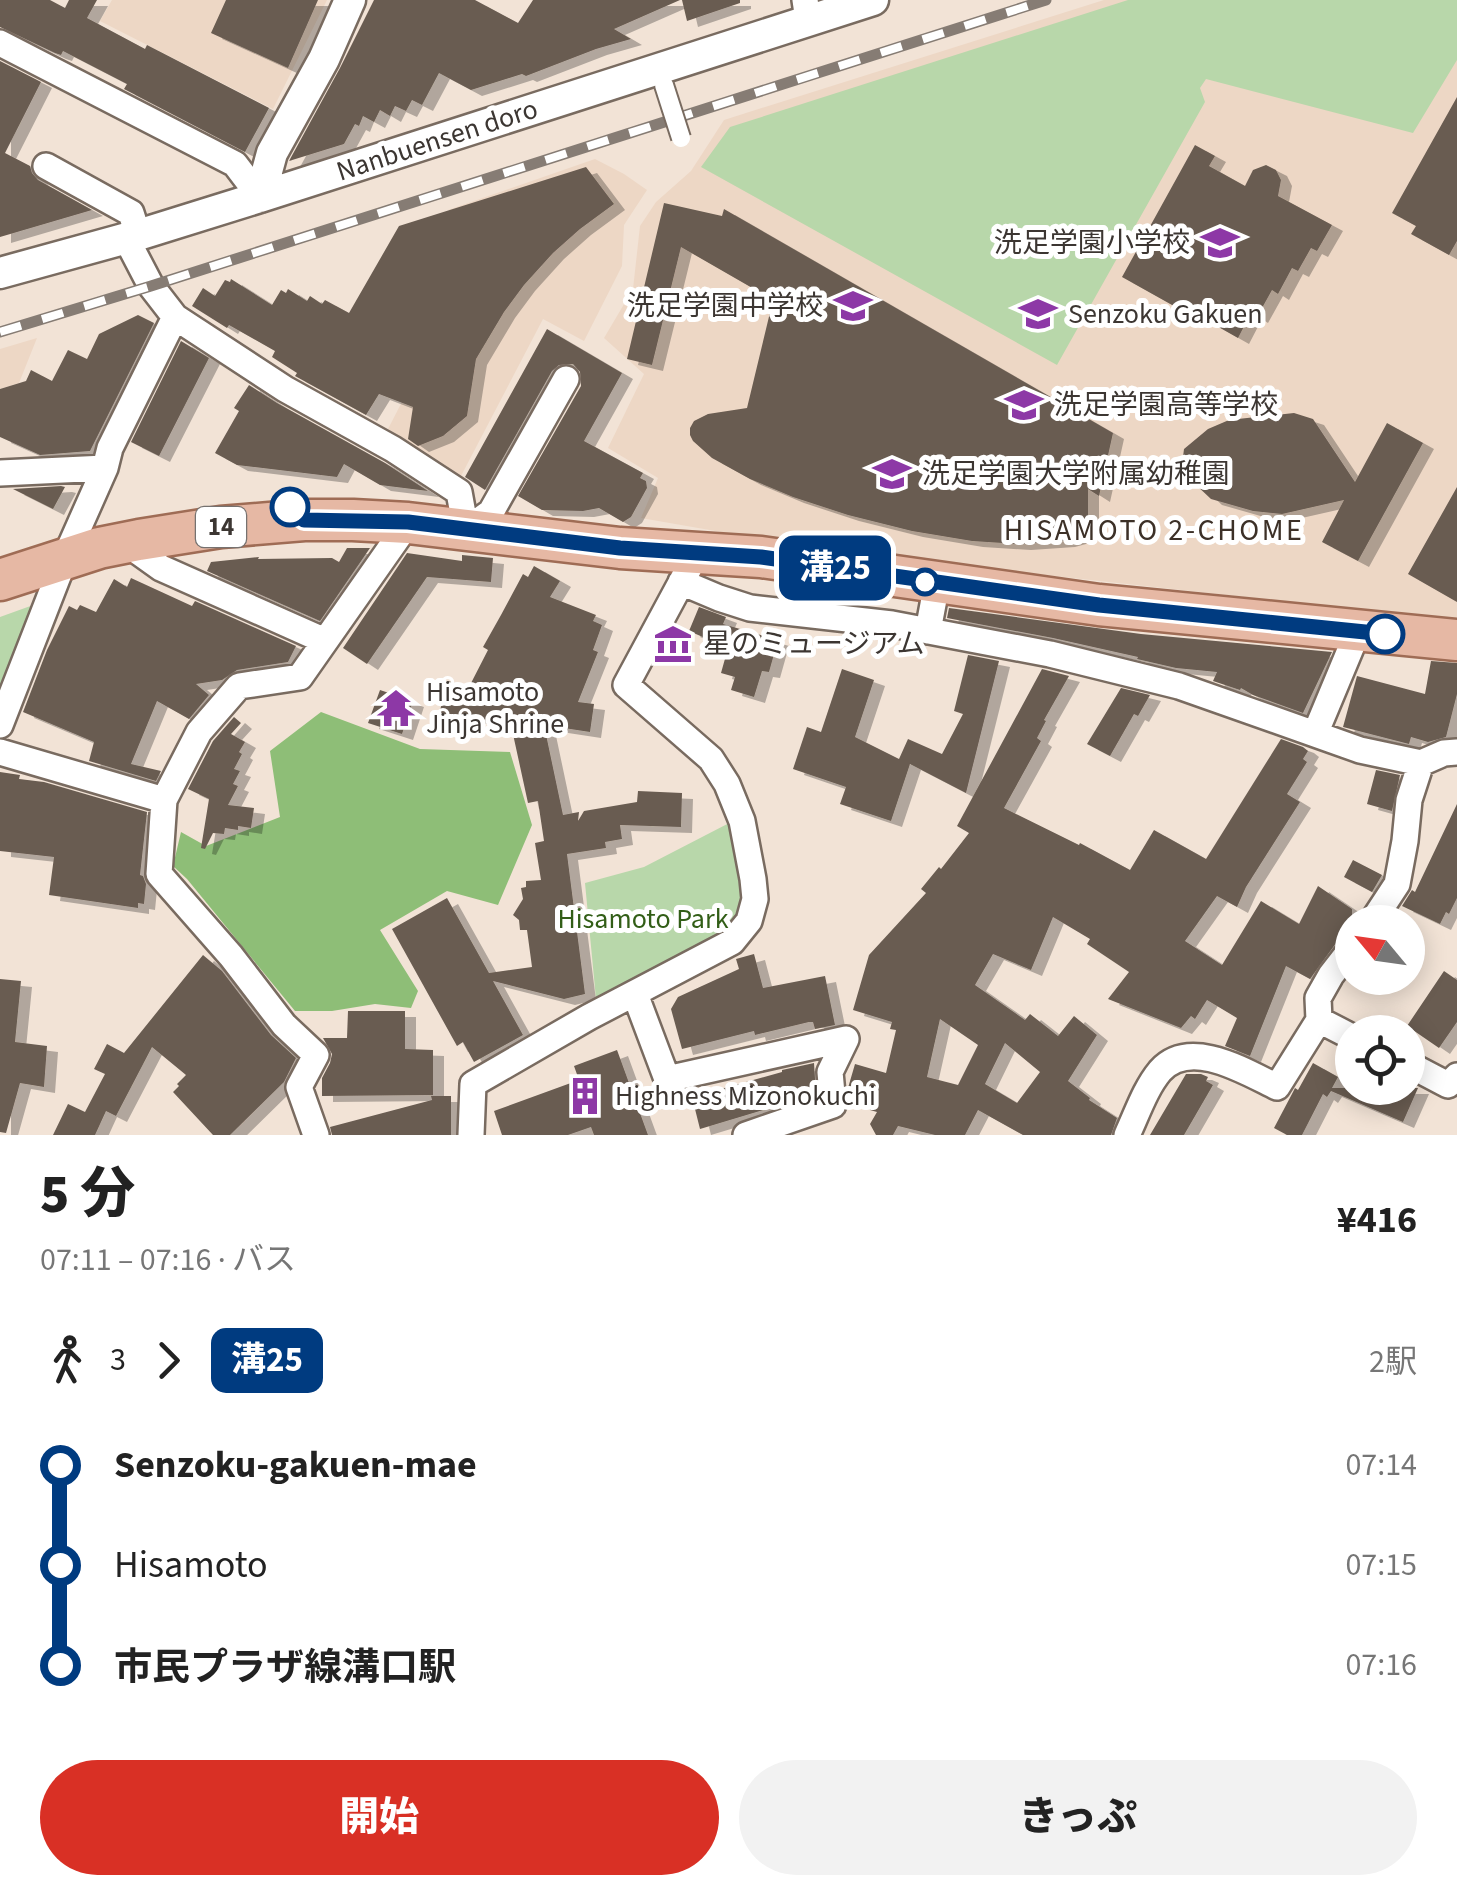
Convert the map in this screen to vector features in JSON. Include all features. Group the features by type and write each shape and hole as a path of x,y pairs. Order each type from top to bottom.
{"main road":[{"name":"14","path":"0,580 126,543 222,527 328,520 408,522 620,548 689,568 761,557 1099,605 1457,640"}],"street":[{"path":"260,197 272,153 350,0"},
{"name":"Nanbuensen doro","path":"0,273 260,197 806,10 872,0"},
{"path":"0,43 235,164 260,197"},
{"path":"664,85 680,138"},
{"path":"46,166 132,213 132,236 151,286 175,317 286,389 459,492 466,530 491,512 566,380"},
{"path":"0,725 110,448 175,317"},
{"path":"0,473 105,468"},
{"path":"316,1135 299,1087 316,1055 284,1025 231,956 159,874 164,800 199,732 239,686 300,677 408,522"},
{"path":"126,543 161,568 325,642"},
{"path":"471,1135 473,1084 732,942 749,921 754,899 742,821 728,784 711,759 626,686 689,568 719,598 750,608 892,624 1050,654 1180,686 1360,750 1421,762 1457,752"},
{"path":"928,631 937,583"},
{"path":"1315,734 1358,631"},
{"path":"0,752 164,800"},
{"path":"1383,905 1396,884 1408,800 1421,762"},
{"path":"1127,1135 1156,1079 1176,1058 1214,1060 1277,1087 1319,1020 1318,998 1335,971"},
{"path":"635,994 667,1079 846,1040 830,1072 834,1105 746,1135"},
{"path":"1319,1020 1335,1028"},
{"path":"1425,1073 1448,1085 1457,1076"}],"shaded area":[{"path":"112,0 327,0 273,109 100,21"},
{"name":"Senzoku Gakuen","path":"1104,0 1457,0 1457,618 836,552 641,518 658,478 608,448 644,374 604,338 633,289 640,226 656,202 691,171 724,120"},
{"path":"595,159 647,190 624,225 622,266 584,341 543,319 461,476 388,429 490,231 448,210"},
{"path":"37,338 19,383 0,389 0,349"}],"green space":[{"path":"1128,0 1457,0 1457,60 1413,133 1206,79 1200,88 1205,102 1057,365 701,167 730,127"},
{"path":"36,604 0,689 0,617"},
{"path":"321,712 420,749 510,752 532,825 498,905 447,891 380,930 418,991 411,1008 375,1004 332,1011 295,1011 173,866 181,832 206,846 280,817 270,751"},
{"name":"Hisamoto Park","path":"735,820 748,907 737,927 596,999 585,883 644,867"}],"building":[{"path":"0,0 50,0 65,8 69,0 97,0 87,18 269,108 245,152 124,89 127,84 63,51 61,55 55,53 0,27"},
{"path":"226,0 318,0 288,68 211,33"},
{"path":"374,0 475,0 518,23 533,0 680,0 614,29 631,39 526,76 471,90 439,73 422,105 412,100 406,111 395,106 390,116 380,110 374,122 363,116 344,144 289,161"},
{"path":"682,0 740,0 740,3 687,21"},
{"path":"0,61 41,82 5,153 30,166 38,180 92,210 0,237"},
{"path":"1457,97 1457,241 1449,255 1411,234 1416,226 1392,213"},
{"path":"1195,145 1215,156 1209,166 1245,186 1253,170 1266,165 1276,170 1281,180 1278,196 1332,225 1317,251 1311,248 1298,271 1292,268 1278,294 1272,290 1257,317 1251,313 1238,338 1122,277"},
{"path":"586,167 614,204 553,253 504,312 476,359 467,416 443,436 418,446 408,439 413,407 379,394 366,415 295,376 297,373 272,357 275,351 192,306 203,288 215,296 225,280 231,279 272,305 281,290 286,293 288,289 307,301 310,296 322,304 325,300 349,313 399,226"},
{"path":"664,203 722,216 724,209 1113,433 1099,496 1088,489 1088,527 1064,541 1020,544 912,531 793,497 712,458 693,441 690,428 694,421 708,414 747,408 773,300 681,247 652,365 627,359"},
{"path":"138,315 154,323 90,451 40,455 0,437 0,389 26,381 31,370 52,381 68,350 87,359 99,334"},
{"path":"547,329 622,373 584,441 643,473 640,478 646,481 647,488 631,517 623,522 599,508 542,510 518,496 581,386 580,372 573,364 559,365 552,371 485,490 465,477"},
{"path":"181,341 209,358 159,456 131,442"},
{"path":"249,385 428,491 380,485 344,464 337,477 237,465 215,453 239,411 234,408"},
{"path":"1294,413 1313,419 1355,482 1387,423 1423,443 1358,561 1322,542 1344,500 1282,514 1253,511 1211,499 1182,465 1184,449 1208,429 1229,420"},
{"path":"61,486 65,487 53,509 13,489"},
{"path":"1457,487 1457,602 1408,574"},
{"path":"347,548 370,548 320,621 207,571 211,562 259,557 332,558 339,562"},
{"path":"407,553 462,561 462,555 493,558 491,582 427,577 367,664 343,648"},
{"path":"534,566 560,581 550,597 596,615 593,621 602,625 593,650 598,652 578,702 594,704 590,732 544,725 563,815 579,812 578,821 584,811 637,802 638,791 682,793 681,827 620,825 622,839 605,842 606,848 567,854 585,994 564,999 493,981 523,1035 474,1062 463,1042 457,1046 392,929 447,898 489,973 532,967 527,930 520,930 519,920 513,915 523,899 521,888 526,887 526,881 541,880 535,843 544,841 538,801 528,803 511,725 471,717 469,722 439,714 448,681 469,687 488,650 483,647 523,574 528,577"},
{"path":"131,578 192,606 195,601 296,646 288,662 237,670 222,680 196,684 209,695 189,719 157,701 131,764 161,771 156,781 89,761 94,742 23,712 69,606 77,610 80,605 96,612 114,579 127,587"},
{"path":"699,607 726,617 723,624 778,640 769,672 762,671 754,697 731,690 735,677 721,673 728,648 689,631"},
{"path":"949,608 1141,634 1332,652 1303,713 1213,681 1217,672 1176,668 1053,638 947,618"},
{"path":"968,655 999,661 966,793 910,764 891,821 840,804 846,787 793,769 807,727 821,732 842,669 874,680 855,737 899,759 908,739 942,754 963,714 954,711"},
{"path":"1431,661 1457,663 1457,694 1446,737 1428,742 1411,737 1409,744 1343,727 1357,676 1425,694"},
{"path":"1042,669 1069,676 1044,720 1037,738 1041,741 1004,808 1130,870 1154,830 1206,859 1281,739 1308,751 1303,759 1307,762 1287,794 1300,802 1237,907 1217,896 1185,941 1222,965 1261,901 1299,924 1318,886 1346,905 1335,905 1335,944 1310,979 1286,966 1250,1056 1225,1046 1237,1018 1207,1000 1195,1019 1191,1016 1181,1028 1108,999 1129,972 1087,944 1090,939 1053,917 1031,970 993,954 975,985 1025,1020 1030,1014 1058,1036 1074,1016 1097,1035 1068,1081 1117,1118 1111,1135 1023,1135 978,1110 965,1135 935,1135 898,1126 893,1135 876,1135 870,1124 877,1112 870,1110 862,1085 848,1088 855,1064 886,1073 896,1030 890,1029 892,1022 853,1010 869,955 926,893 921,889 969,833 957,826","holes":["940,1019 978,1045 958,1085 927,1077","1005,1043 1040,1072 1017,1103 985,1084"]},
{"path":"1121,688 1150,695 1110,756 1087,744"},
{"path":"380,690 413,701 402,734 368,723"},
{"path":"234,717 241,723 231,734 245,742 234,769 240,771 233,784 238,786 228,805 254,808 251,828 238,826 238,830 225,828 224,834 213,833 205,849 201,848 209,799 188,789 213,741"},
{"path":"1376,770 1400,775 1392,811 1367,804"},
{"path":"0,772 147,812 140,875 146,884 144,904 138,903 138,908 49,895 54,857 0,851"},
{"path":"1457,804 1457,898 1440,924 1425,917 1425,905 1403,905 1412,890 1415,892"},
{"path":"1353,860 1382,875 1372,892 1344,877"},
{"path":"754,954 763,988 825,976 835,1025 815,1029 813,1022 809,1022 682,1049 671,1009 678,997 739,969 736,959"},
{"path":"203,955 222,971 271,1035 296,1058 284,1082 230,1135 213,1135 173,1092 186,1075 152,1047 116,1116 106,1111 95,1135 53,1135 68,1104 85,1112 105,1074 94,1069 107,1044 124,1053"},
{"path":"1444,971 1457,980 1457,1022 1439,1048 1425,1038 1425,1015 1414,1015"},
{"path":"0,979 21,981 15,1042 47,1046 44,1087 20,1083 6,1133 0,1132"},
{"path":"348,1011 405,1011 405,1049 433,1050 433,1095 322,1096 322,1078 332,1054 323,1038 347,1038"},
{"name":"Highness Mizonokuchi","path":"617,1050 648,1135 594,1135 591,1127 568,1135 502,1135 494,1111 579,1080 574,1066"},
{"path":"814,1063 816,1094 806,1092 807,1097 700,1129 692,1097"},
{"path":"1313,1063 1335,1075 1335,1093 1331,1091 1327,1097 1323,1094 1302,1135 1287,1135 1274,1128 1295,1088 1298,1090"},
{"path":"1186,1074 1201,1074 1213,1085 1184,1135 1150,1135"},
{"path":"431,1096 451,1096 451,1135 332,1135 330,1127 432,1100"},
{"path":"1364,1105 1410,1105 1403,1122"}],"railway":[{"path":"0,332 1046,0"}],"bus line":[{"name":"溝25","path":"290,507 304,520 408,522 620,548 761,557 1017,595 1385,634"}],"place":[{"name":"洗足学園小学校","path":"1220,243"},
{"name":"洗足学園中学校","path":"853,306"},
{"name":"Senzoku Gakuen","path":"1038,314"},
{"name":"洗足学園高等学校","path":"1024,405"},
{"name":"洗足学園大学附属幼稚園","path":"892,474"},
{"name":"星のミュージアム","path":"673,644"},
{"name":"Hisamoto Jinja Shrine","path":"396,708"},
{"name":"Highness Mizonokuchi","path":"585,1096"}],"district":[{"name":"HISAMOTO 2-CHOME","path":"1154,530"}]}
